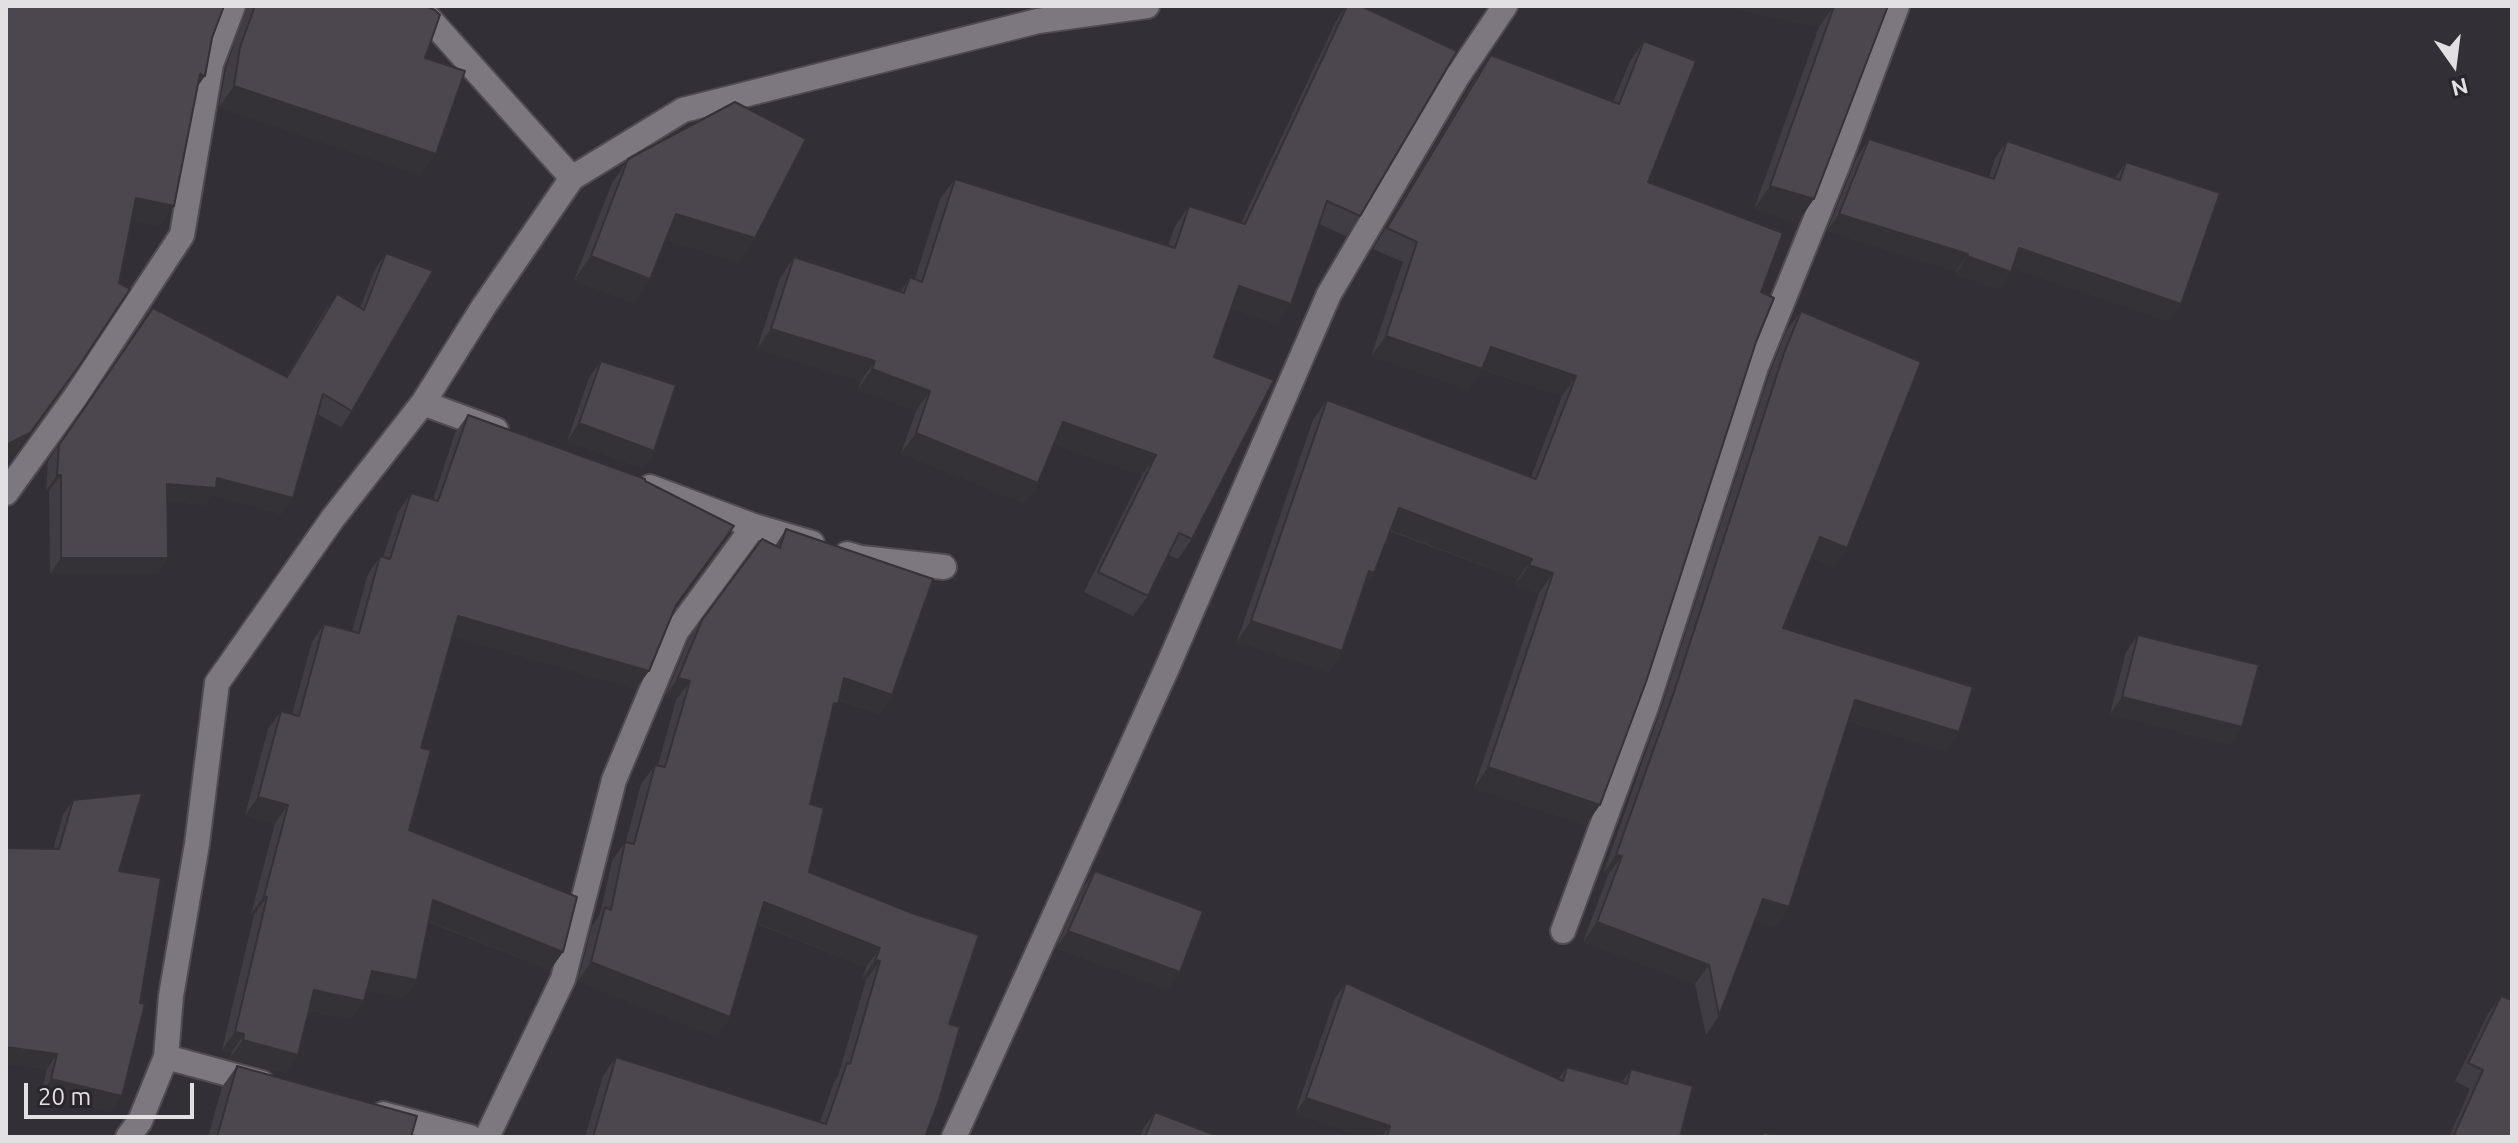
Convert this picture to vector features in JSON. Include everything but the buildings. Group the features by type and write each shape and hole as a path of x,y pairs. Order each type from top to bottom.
{"street":[{"path":"6,493 76,396 182,235 211,64 233,6"},
{"path":"414,6 426,15 572,178"},
{"path":"128,1137 140,1121 166,1057 171,996 197,844 217,683 333,518 423,403 484,306 572,178 683,110 1038,21 1147,6"},
{"path":"954,1137 1173,654 1329,294 1457,77 1505,6"},
{"path":"1563,931 1646,707 1756,367 1838,164 1897,6"},
{"path":"423,403 524,441"},
{"path":"624,478 754,526 861,558 944,567"},
{"path":"487,1137 563,979 614,780 676,632 754,526"},
{"path":"166,1057 287,1089"},
{"path":"363,1109 470,1137"}]}
